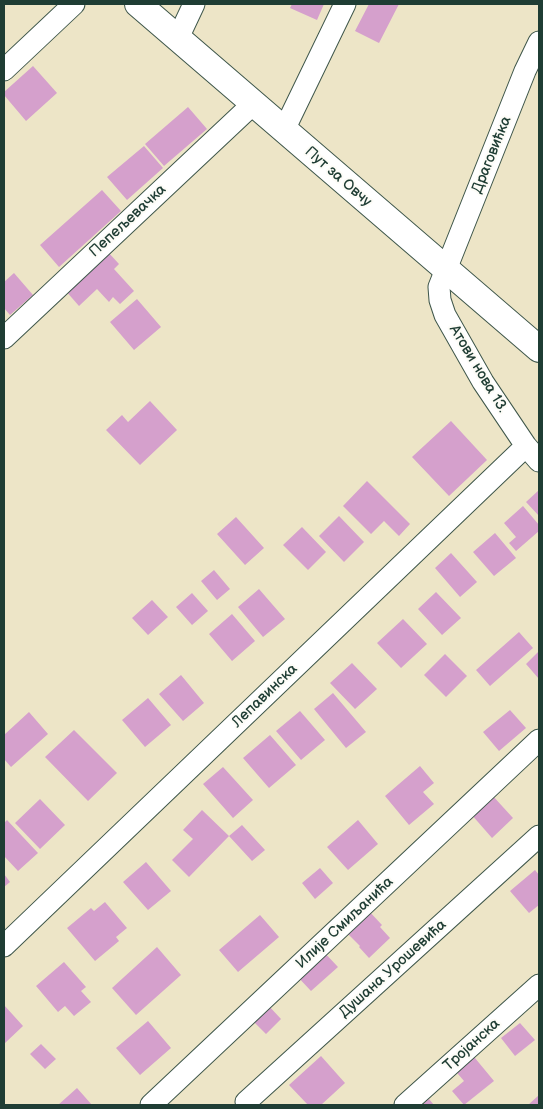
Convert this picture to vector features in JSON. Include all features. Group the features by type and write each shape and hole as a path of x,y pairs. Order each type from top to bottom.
{"street":[{"path":"4,70 74,4"},
{"path":"178,38 194,4"},
{"path":"284,130 345,4"},
{"name":"Пут за Овчу","path":"140,5 539,350"},
{"name":"Драговићка","path":"446,269 539,42"},
{"name":"Пепељевачка","path":"4,338 253,104"},
{"name":"Атови нова 13.","path":"446,269 439,287 440,300 445,315 483,382 533,453"},
{"name":"Лепавинска","path":"4,946 533,453"},
{"name":"Илије Смиљанића","path":"151,1105 539,740"},
{"name":"Душана Урошевића","path":"246,1102 539,836"},
{"name":"Тројанска","path":"405,1105 539,985"}],"building":[{"path":"292,4 324,4 317,20 290,8"},
{"path":"369,4 399,4 379,43 355,31"},
{"path":"33,66 57,93 26,121 4,95 4,92"},
{"path":"188,107 207,129 164,166 145,144"},
{"path":"144,146 163,168 127,200 107,177"},
{"path":"102,190 121,211 59,267 40,245"},
{"path":"107,251 119,264 114,269 134,291 120,304 113,297 109,302 97,289 79,306 65,290"},
{"path":"14,273 33,295 10,315 4,308 4,282"},
{"path":"137,299 161,327 134,350 110,322"},
{"path":"150,401 177,430 140,465 106,430 122,415 128,422"},
{"path":"451,421 487,460 449,496 412,457"},
{"path":"367,481 410,524 399,536 384,521 371,534 343,506"},
{"path":"539,490 539,516 526,502"},
{"path":"523,506 539,525 539,531 516,551 509,543 516,537 504,523"},
{"path":"339,516 364,542 344,562 319,536"},
{"path":"236,517 264,548 245,565 217,534"},
{"path":"302,527 326,552 308,570 283,545"},
{"path":"495,533 516,558 494,576 473,552"},
{"path":"451,553 477,582 460,597 435,568"},
{"path":"214,570 230,589 217,600 201,581"},
{"path":"259,589 285,619 263,637 238,607"},
{"path":"436,592 461,618 442,635 418,609"},
{"path":"192,593 208,611 192,625 176,607"},
{"path":"152,600 168,617 148,635 132,618"},
{"path":"232,614 255,641 232,661 209,634"},
{"path":"403,619 427,644 401,668 377,643"},
{"path":"519,632 533,648 490,686 476,670"},
{"path":"539,651 539,679 526,664"},
{"path":"445,654 467,676 446,697 424,675"},
{"path":"352,663 377,689 355,709 330,683"},
{"path":"181,675 204,703 183,721 159,694"},
{"path":"333,693 366,732 346,748 314,709"},
{"path":"148,698 171,725 145,747 122,720"},
{"path":"510,710 526,728 499,751 483,732"},
{"path":"300,711 325,740 301,760 276,731"},
{"path":"29,712 48,734 11,767 4,759 4,735"},
{"path":"74,730 117,773 88,801 45,757"},
{"path":"270,735 296,765 269,788 243,758"},
{"path":"420,766 434,783 423,792 434,804 409,825 385,796"},
{"path":"223,767 253,800 233,818 203,784"},
{"path":"492,795 513,818 492,838 471,814"},
{"path":"40,799 65,825 40,849 15,823"},
{"path":"202,810 229,836 189,877 172,860 193,839 183,830"},
{"path":"7,820 38,853 18,871 4,856 4,823"},
{"path":"358,820 378,844 348,870 327,847"},
{"path":"242,825 265,850 252,861 229,836"},
{"path":"146,862 171,891 148,910 123,882"},
{"path":"320,868 333,883 315,899 302,883"},
{"path":"535,870 539,875 539,905 529,913 510,891"},
{"path":"4,874 10,882 4,887"},
{"path":"105,902 127,928 116,937 119,941 95,961 67,928 91,908 94,911"},
{"path":"367,909 382,925 380,927 390,938 369,958 344,930"},
{"path":"260,915 279,937 238,972 219,950"},
{"path":"157,947 181,975 136,1015 112,988"},
{"path":"322,950 338,967 311,991 295,974"},
{"path":"64,962 86,987 81,991 91,1002 74,1016 65,1006 58,1012 36,986"},
{"path":"267,1004 281,1019 266,1034 251,1019"},
{"path":"4,1005 23,1026 4,1044"},
{"path":"148,1021 171,1048 140,1075 116,1048"},
{"path":"520,1023 535,1040 515,1056 501,1038"},
{"path":"41,1044 56,1059 45,1069 30,1054"},
{"path":"470,1052 494,1081 464,1105 452,1091 464,1081 452,1067"},
{"path":"321,1056 345,1083 321,1105 308,1105 289,1085"},
{"path":"77,1088 92,1105 58,1105"},
{"path":"539,1095 539,1105 528,1105"},
{"path":"429,1099 434,1105 422,1105"}]}
